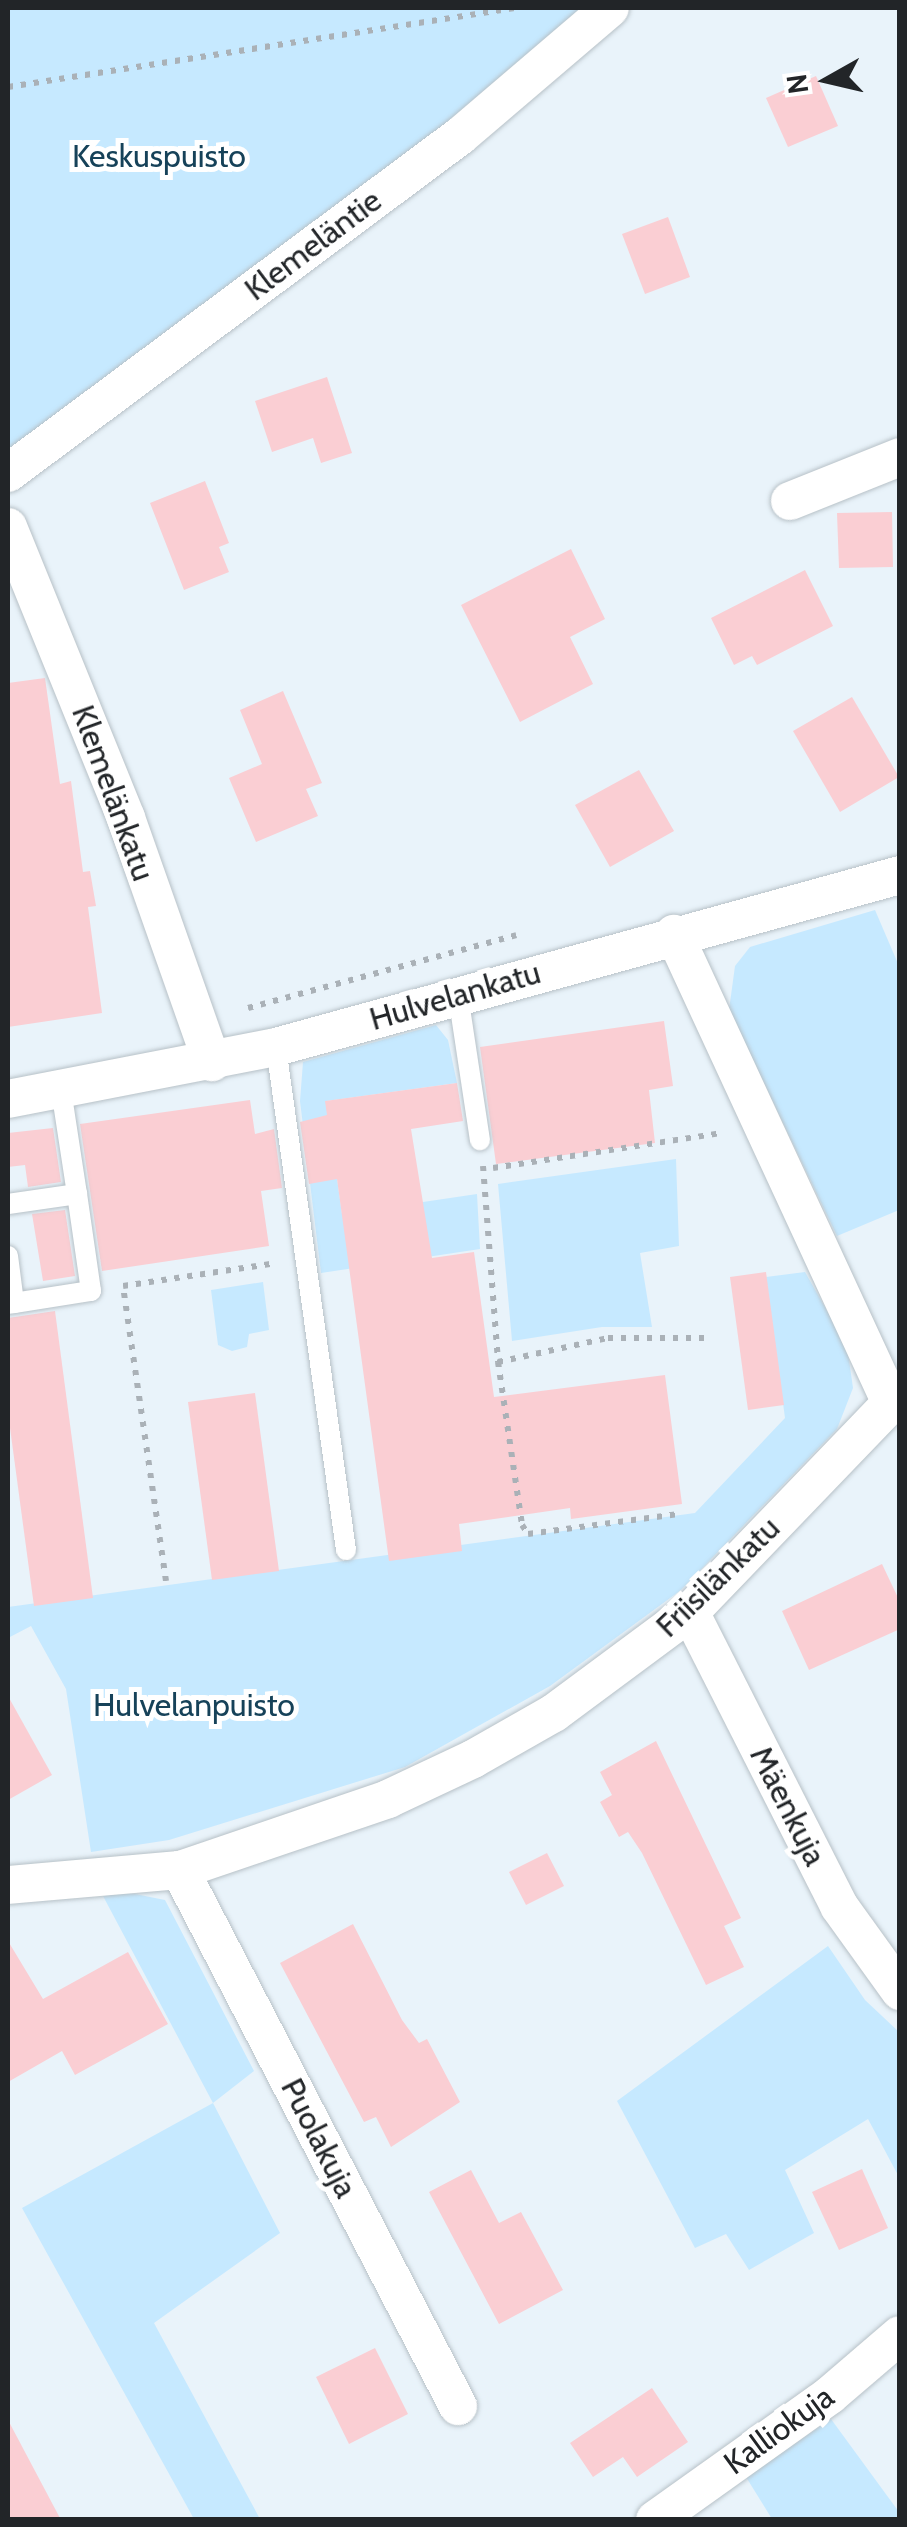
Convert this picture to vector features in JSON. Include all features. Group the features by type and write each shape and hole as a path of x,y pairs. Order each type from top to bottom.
{"street":[{"name":"Klemeläntie","path":"8,472 460,136 610,8"},
{"path":"790,501 900,457"},
{"name":"Klemelänkatu","path":"8,527 126,818 212,1062"},
{"name":"Hulvelankatu","path":"8,1099 276,1047 674,934 900,876"},
{"name":"Friisilänkatu","path":"23,1883 180,1870 388,1798 472,1759 554,1713 690,1612 895,1401 674,934"},
{"name":"Mäenkuja","path":"690,1612 839,1906 900,1991"},
{"name":"Puolakuja","path":"180,1870 458,2406"},
{"name":"Kalliokuja","path":"655,2520 830,2395 900,2335"}],"lane":[{"path":"458,995 480,1140"},
{"path":"276,1047 346,1550"},
{"path":"8,1256 11,1304 91,1291 61,1090"},
{"path":"8,1204 77,1194"}],"path":[{"path":"443,18 450,8"},
{"path":"8,87 515,8"},
{"path":"483,1169 688,1142 762,1121"},
{"path":"480,1140 498,1362 528,1534 677,1514"},
{"path":"166,1581 123,1286 280,1262"},
{"path":"498,1362 608,1338 706,1338"}],"green space":[{"name":"Keskuspuisto","path":"8,8 585,8 463,114 8,453"},
{"path":"875,910 899,966 899,1210 837,1236 729,1010 735,966 750,947"},
{"path":"436,1025 448,1040 457,1083 326,1101 342,1214 477,1194 480,1249 321,1273 300,1101 303,1062"},
{"path":"676,1159 679,1246 640,1253 652,1327 602,1327 512,1341 498,1184"},
{"name":"Hulvelanpuisto","path":"805,1272 847,1346 853,1388 837,1429 681,1590 550,1686 405,1767 169,1840 91,1852 66,1689 31,1626 8,1638 8,1607 695,1513 785,1418 766,1277"},
{"path":"263,1282 269,1330 249,1334 247,1347 232,1351 218,1345 211,1290"},
{"path":"120,1891 165,1900 254,2071 213,2103 103,1896"},
{"path":"828,1946 865,2000 899,2032 899,2177 868,2119 785,2170 814,2233 749,2270 726,2234 695,2248 617,2101"},
{"path":"213,2103 280,2233 154,2323 260,2519 194,2519 22,2208"},
{"path":"831,2419 899,2512 899,2519 772,2519 746,2477"}],"building":[{"path":"816,76 838,126 788,147 766,98"},
{"path":"668,217 690,277 645,294 622,234"},
{"path":"327,377 352,453 321,463 313,438 272,452 255,401"},
{"path":"205,481 229,543 219,547 229,572 184,590 150,503"},
{"path":"892,512 893,567 839,568 837,513"},
{"path":"571,549 605,619 570,637 593,684 520,722 461,605"},
{"path":"805,570 833,626 757,665 752,656 734,665 711,618"},
{"path":"45,678 60,784 71,781 83,872 90,871 96,906 88,907 102,1013 8,1027 8,683"},
{"path":"283,691 322,783 306,789 318,816 256,842 229,778 262,764 240,710"},
{"path":"852,697 899,777 840,812 793,731"},
{"path":"639,770 674,831 610,867 575,805"},
{"path":"664,1021 673,1086 649,1090 655,1143 496,1164 480,1047"},
{"path":"457,1083 463,1121 411,1129 432,1258 474,1252 494,1397 665,1375 682,1504 571,1519 570,1508 459,1524 462,1551 389,1561 337,1179 309,1184 300,1122 327,1115 325,1101"},
{"path":"250,1100 255,1134 274,1129 282,1188 261,1191 269,1246 102,1271 80,1124"},
{"path":"53,1128 61,1182 28,1187 25,1165 8,1167 8,1133"},
{"path":"65,1210 75,1276 43,1281 32,1214"},
{"path":"766,1272 784,1405 748,1410 730,1277"},
{"path":"55,1311 93,1598 34,1606 8,1413 8,1318"},
{"path":"255,1393 279,1571 212,1580 188,1402"},
{"path":"882,1564 900,1602 900,1629 809,1670 782,1611"},
{"path":"8,1696 52,1775 8,1800"},
{"path":"656,1741 741,1918 724,1926 744,1967 706,1985 642,1853 628,1832 619,1837 600,1802 612,1795 600,1772"},
{"path":"547,1853 564,1886 526,1905 509,1872"},
{"path":"353,1924 402,2020 419,2043 427,2039 460,2102 391,2147 376,2117 364,2122 280,1963"},
{"path":"8,1941 43,1999 128,1952 168,2024 75,2075 62,2051 8,2082"},
{"path":"862,2169 888,2228 839,2250 812,2192"},
{"path":"471,2170 499,2223 521,2212 563,2290 499,2324 429,2192"},
{"path":"375,2348 408,2414 349,2444 316,2377"},
{"path":"652,2388 688,2442 637,2477 623,2457 593,2477 570,2443"},
{"path":"8,2420 61,2520 8,2520"}]}
